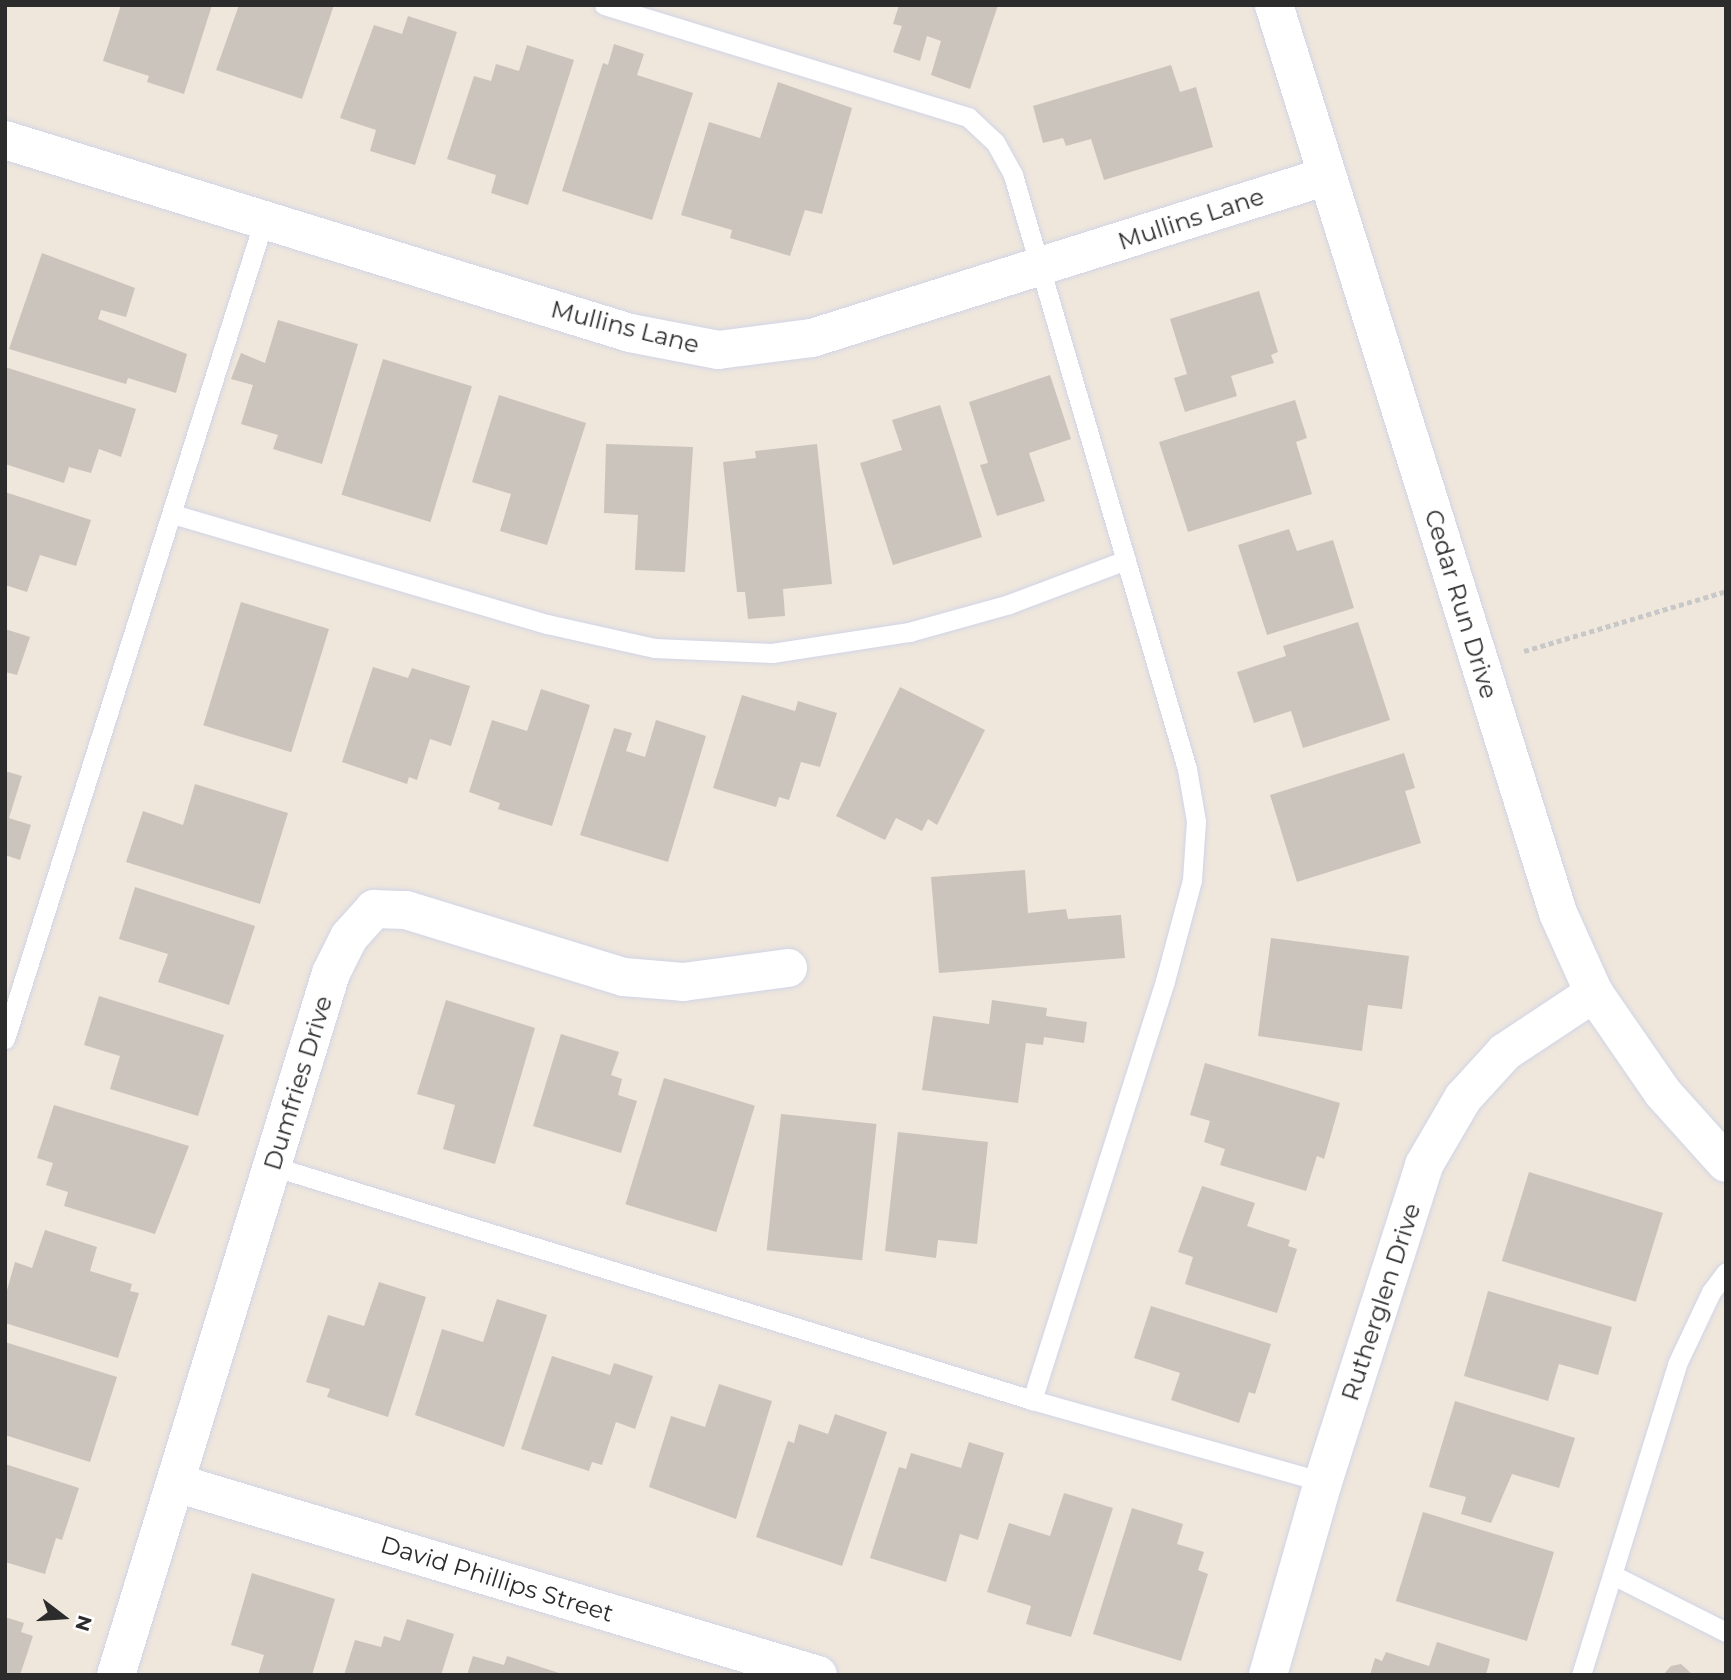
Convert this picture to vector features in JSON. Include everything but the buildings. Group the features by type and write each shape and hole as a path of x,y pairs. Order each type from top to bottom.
{"street":[{"name":"Cedar Run Drive","path":"1274,5 1558,913 1594,993 1663,1093 1726,1163"},
{"name":"Mullins Lane","path":"5,140 263,223 630,333 718,350 812,338 1327,176"},
{"name":"Dumfries Drive","path":"116,1675 331,973 349,937 374,909 406,910 624,977 683,982 788,968"},
{"name":"Rutherglen Drive","path":"1268,1675 1323,1482 1424,1165 1463,1098 1505,1052 1594,993"},
{"name":"David Phillips Street","path":"176,1482 818,1675"}],"lane":[{"path":"604,5 968,117 995,142 1013,175 1041,266 1187,769 1196,821 1192,880 1165,981 1032,1400"},
{"path":"5,1039 263,223"},
{"path":"173,514 547,624 654,648 772,653 909,632 1009,604 1126,560"},
{"path":"272,1166 1032,1400 1323,1482"},
{"path":"1581,1675 1678,1364 1711,1292 1726,1272"},
{"path":"1613,1575 1726,1632"}],"path":[{"path":"1569,639 1726,591"}]}
